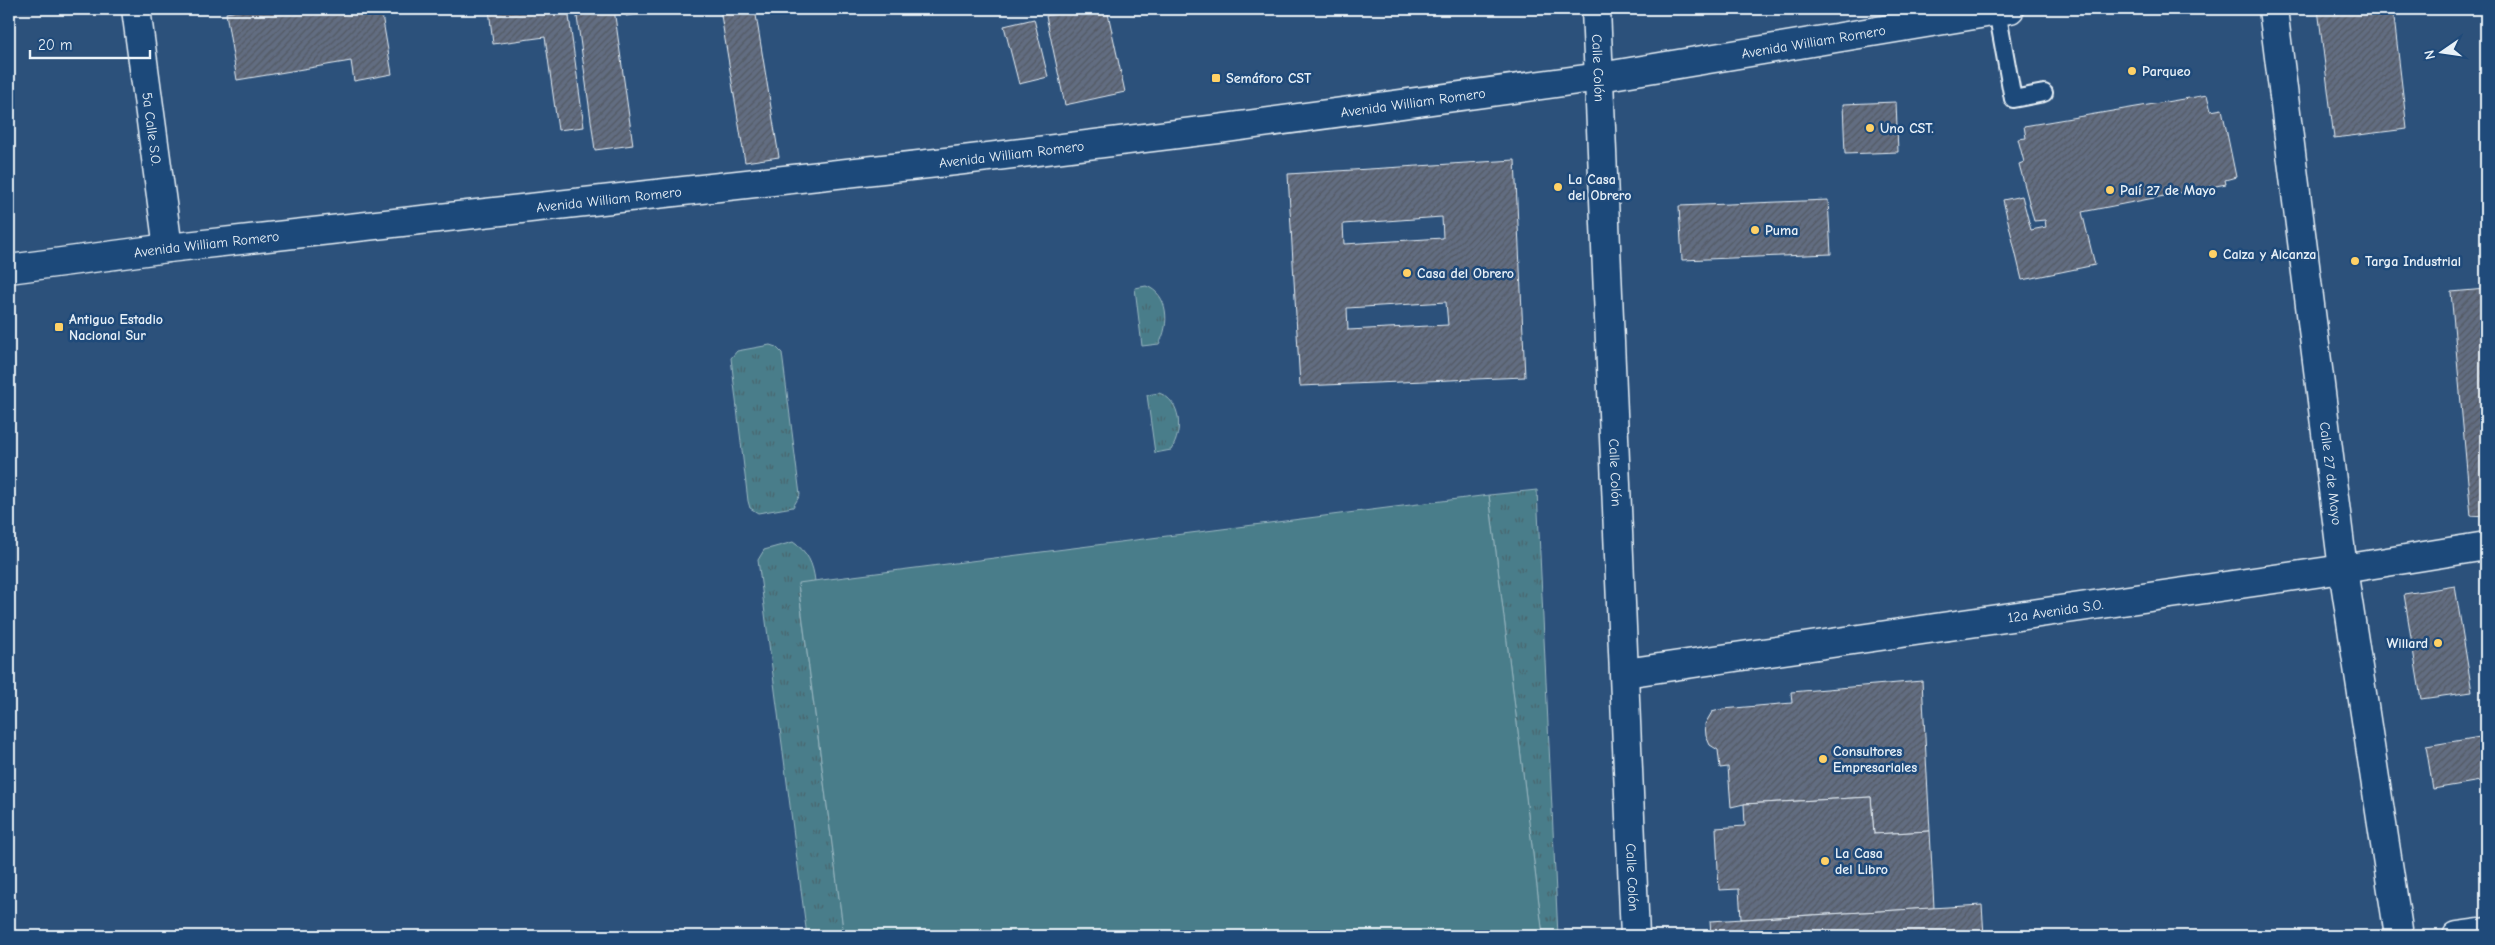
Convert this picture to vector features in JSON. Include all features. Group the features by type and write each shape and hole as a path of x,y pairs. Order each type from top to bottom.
{"main road":[{"name":"5a Calle S.O.","path":"136,9 168,248"},
{"name":"Calle Colón","path":"1596,9 1635,936"},
{"name":"Calle 27 de Mayo","path":"2273,9 2343,569 2399,936"},
{"name":"Avenida William Romero","path":"9,269 168,248 965,160 1218,129 1600,77 2004,10"},
{"name":"12a Avenida S.O.","path":"1625,673 2343,569 2486,546"},
{"path":"2456,936 2486,932"}],"lane":[{"path":"2004,10 2013,99 2044,93"}],"green space":[{"path":"1146,286 1154,290 1159,296 1163,303 1166,319 1163,336 1159,344 1142,346 1135,288"},
{"path":"770,345 776,347 782,353 800,495 793,507 758,513 750,508 748,501 731,358 737,351"},
{"path":"1159,393 1167,397 1172,403 1176,410 1179,426 1175,443 1171,450 1155,453 1147,395"},
{"path":"1537,490 1558,936 1543,936 1489,495"},
{"path":"1489,495 1543,936 844,936 798,583"},
{"path":"793,542 809,559 815,581 798,584 844,936 807,936 758,560 764,550"}],"building":[{"path":"250,9 381,9 392,74 354,81 351,61 237,80 226,13"},
{"path":"489,9 568,9 584,127 558,130 545,37 493,44"},
{"path":"576,9 614,9 633,145 595,150"},
{"path":"624,9 673,9 626,16"},
{"path":"720,9 755,9 779,157 745,162"},
{"path":"1080,9 1107,9 1125,92 1065,105 1046,16"},
{"path":"2318,9 2393,9 2407,129 2334,138"},
{"path":"1034,19 1048,77 1019,84 1004,26"},
{"name":"Palí 27 de Mayo","path":"2207,95 2211,111 2222,109 2236,177 2225,180 2226,184 2082,212 2095,265 2022,280 2003,200 2022,196 2031,230 2046,227 2045,220 2034,221 2019,164 2024,162 2018,139 2026,138 2024,126"},
{"path":"1896,102 1898,152 1845,154 1843,104"},
{"name":"Casa del Obrero","path":"1515,160 1525,377 1300,386 1288,174","holes":["1442,217 1443,238 1344,244 1343,224","1446,302 1448,325 1348,330 1347,308"]},
{"name":"Puma","path":"1828,200 1831,254 1682,260 1679,206"},
{"path":"2486,289 2486,515 2471,516 2451,292"},
{"name":"Willard","path":"2455,586 2472,692 2421,699 2404,594"},
{"name":"Consultores Empresariales","path":"1922,681 1930,831 1874,834 1871,797 1744,804 1731,807 1728,767 1720,768 1718,750 1710,745 1706,736 1705,724 1712,712 1723,709 1792,703 1791,692"},
{"path":"2486,736 2486,780 2433,789 2426,746"},
{"name":"La Casa del Libro","path":"1871,797 1874,834 1930,831 1934,908 1741,919 1739,889 1719,890 1716,828 1745,826 1744,804"},
{"path":"1982,905 1984,936 1711,936 1710,921"}],"place":[{"name":"Parqueo","path":"2132,71"},
{"name":"Semáforo CST","path":"1216,78"},
{"name":"Uno CST.","path":"1870,128"},
{"name":"La Casa del Obrero","path":"1558,187"},
{"name":"Palí 27 de Mayo","path":"2110,190"},
{"name":"Puma","path":"1755,230"},
{"name":"Calza y Alcanza","path":"2213,254"},
{"name":"Targa Industrial","path":"2355,261"},
{"name":"Casa del Obrero","path":"1407,273"},
{"name":"Antiguo Estadio Nacional Sur","path":"59,327"},
{"name":"Willard","path":"2438,643"},
{"name":"Consultores Empresariales","path":"1823,759"},
{"name":"La Casa del Libro","path":"1825,861"}]}
